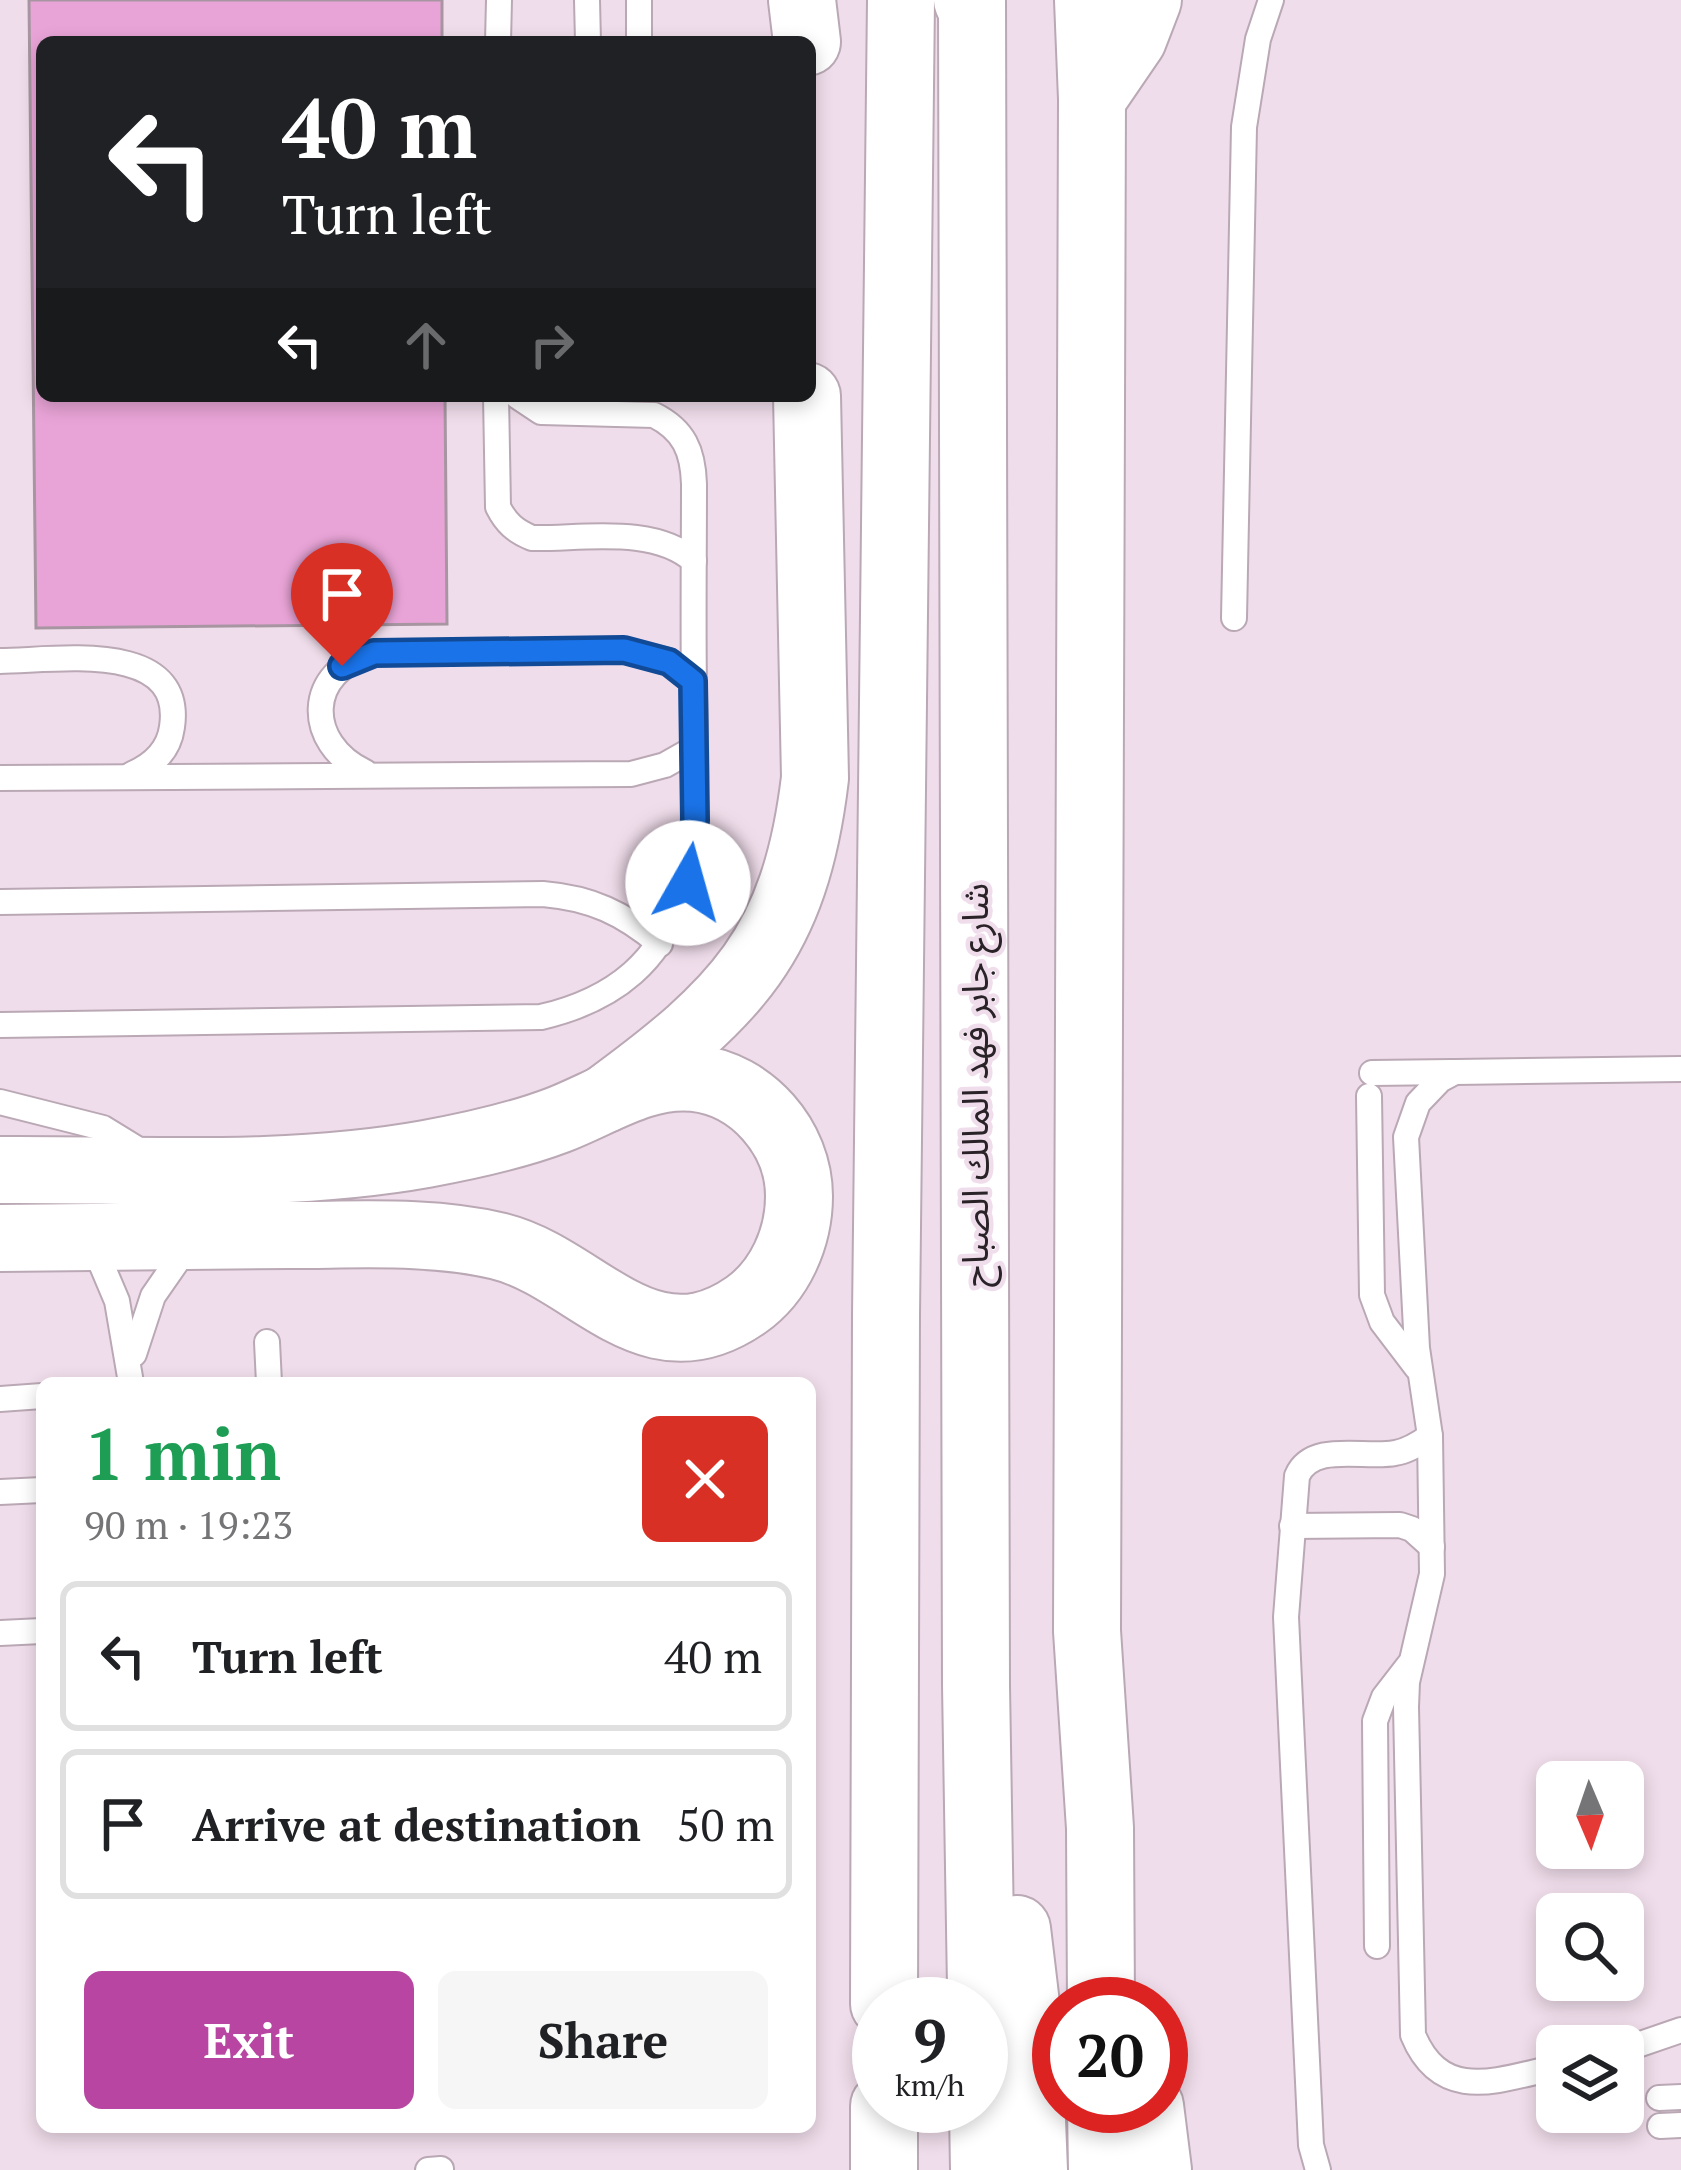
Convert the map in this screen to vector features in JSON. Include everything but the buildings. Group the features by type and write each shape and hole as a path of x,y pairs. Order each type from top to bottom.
{"main road":[{"path":"802,0 805,36"},
{"path":"866,0 899,108"},
{"path":"884,1977 886,1315 901,0"},
{"path":"1088,0 1087,1630 1100,1828 1101,1977"},
{"path":"1091,99 1133,39 1148,0"},
{"name":"شارع جابر فهد المالك الصباح","path":"970,4 980,1977"},
{"path":"604,1099 706,1019 742,980 774,934 809,832 815,778 807,402"},
{"path":"0,1170 313,1165 424,1154 555,1121 659,1078 698,1078 735,1090 765,1113 788,1144 799,1181 799,1219 787,1255 764,1292 732,1314 696,1326 657,1326 621,1314 552,1268 502,1246 428,1236 0,1238"},
{"path":"979,1756 1022,1958 1034,2170"},
{"path":"1100,1828 1130,1977"},
{"path":"884,2133 884,2170"},
{"path":"963,2170 973,2133"},
{"name":"شارع جابر فهد المالك الصباح","path":"982,2133 983,2170"},
{"path":"1102,2133 1102,2170"},
{"path":"1153,2133 1158,2170"}],"lane":[{"path":"498,36 499,0"},
{"path":"587,0 588,36"},
{"path":"639,0 639,36"},
{"path":"1234,618 1244,127 1258,39 1271,0"},
{"path":"496,402 498,507 517,532 532,538 649,539 674,546 694,561"},
{"path":"0,1025 541,1018 596,1000 641,967 660,944 688,883 695,820 690,448 669,423 637,412 542,412 526,402"},
{"path":"370,774 338,756 322,727 323,693 342,666 357,657 624,650 669,662 693,681"},
{"path":"0,662 128,661 158,678 172,709 168,742 146,768 130,775"},
{"path":"0,778 631,774 664,766 694,748"},
{"path":"0,902 543,894 607,906 660,944"},
{"path":"1420,1371 1382,1322 1372,1295 1370,1084 1455,1072 1681,1069"},
{"path":"1455,1072 1429,1089 1418,1103 1406,1137 1420,1371 1430,1436 1432,1547 1431,1594 1406,1707 1413,2035 1433,2068 1467,2083 1536,2071"},
{"path":"0,1102 103,1128 126,1139 162,1169"},
{"path":"131,1376 139,1332 153,1296 196,1235"},
{"path":"90,1237 117,1301 131,1376"},
{"path":"267,1342 269,1377"},
{"path":"0,1399 36,1396"},
{"path":"1318,2170 1311,2145 1286,1617 1297,1476 1308,1460 1397,1453 1430,1436"},
{"path":"0,1492 36,1490"},
{"path":"1292,1526 1400,1525 1432,1547"},
{"path":"0,1633 36,1631"},
{"path":"1377,1946 1375,1721 1384,1697 1413,1659"},
{"path":"1644,2043 1681,2030"},
{"path":"428,2170 441,2170"}],"route":[{"path":"342,666 374,653 624,650 655,656 682,670 693,681 695,820 688,883"}]}
